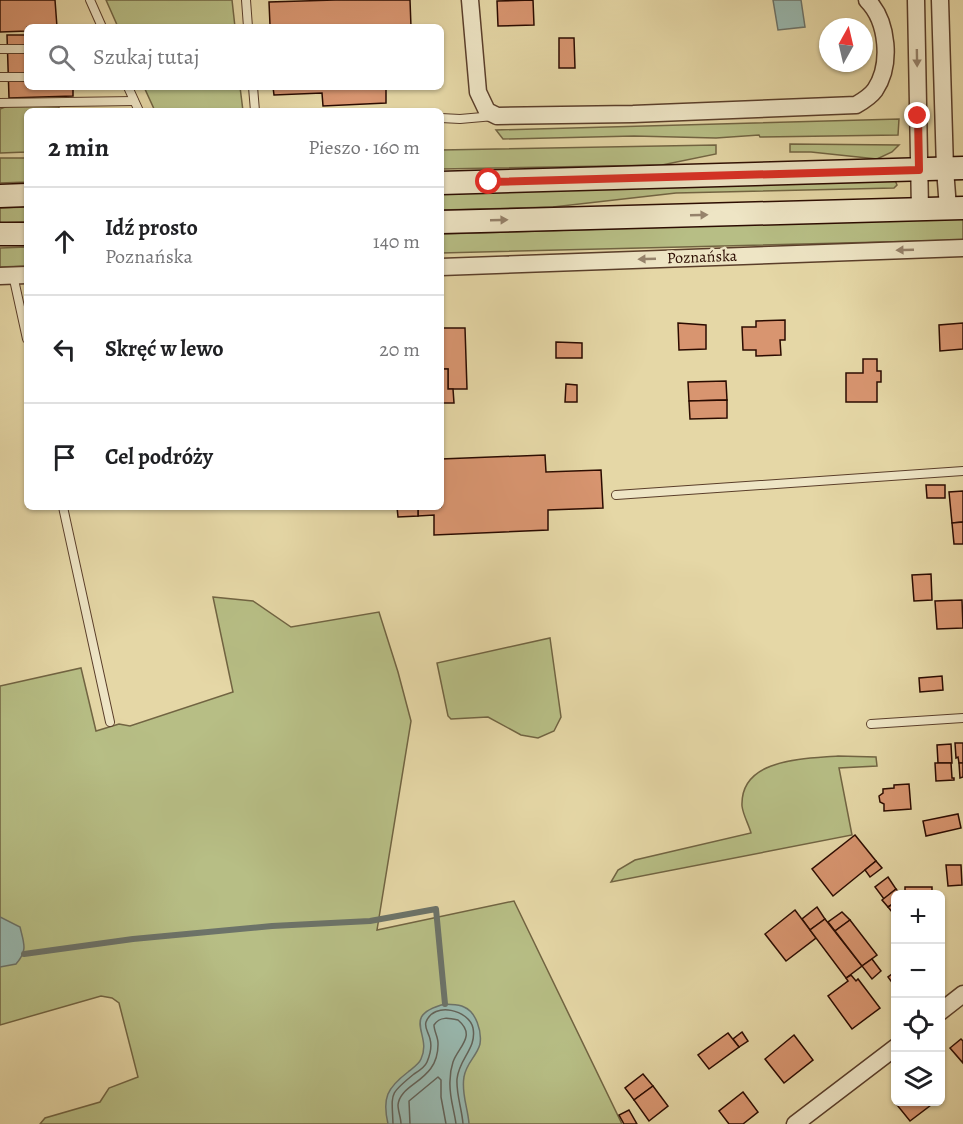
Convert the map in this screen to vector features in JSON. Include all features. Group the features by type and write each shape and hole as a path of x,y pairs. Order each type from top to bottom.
{"main road":[{"path":"444,183 954,169"},
{"path":"0,196 24,195"},
{"path":"444,222 956,208"},
{"path":"0,234 24,234"}],"street":[{"path":"470,0 478,92 487,111 497,116 633,114 856,105 874,92 881,80 884,65 885,50 880,19 874,7 867,0"},
{"path":"916,0 920,209"},
{"path":"940,0 956,208"},
{"name":"Poznańska","path":"444,267 963,248"},
{"path":"945,1008 963,994"},
{"path":"795,1124 891,1051"}],"lane":[{"path":"90,0 101,24"},
{"path":"246,0 248,24"},
{"path":"0,49 24,49"},
{"path":"0,77 24,77"},
{"path":"130,90 138,108"},
{"path":"253,90 255,108"},
{"path":"0,103 135,101"},
{"path":"444,118 497,116"},
{"path":"13,275 24,325"},
{"path":"616,495 963,471"},
{"path":"64,510 110,722"},
{"path":"871,724 963,718"}],"green space":[{"path":"106,0 232,0 235,24 117,24"},
{"path":"145,90 240,90 243,108 154,108"},
{"path":"10,105 59,107 24,108 24,152 0,153 0,109"},
{"path":"899,119 898,135 503,139 496,130"},
{"path":"790,144 899,145 892,152 877,159 790,152"},
{"path":"716,145 716,154 662,165 444,169 444,150"},
{"path":"0,158 24,158 24,182 0,183"},
{"path":"895,180 897,185 894,188 676,193 553,207 444,210 444,194"},
{"path":"24,207 24,222 0,223 0,208"},
{"path":"963,218 963,240 444,253 444,234"},
{"path":"24,247 24,266 0,267 0,248"},
{"path":"213,597 253,601 291,627 379,612 411,721 377,930 514,901 622,1124 40,1124 45,1118 100,1102 109,1088 138,1077 119,1003 112,998 101,996 0,1025 0,686 81,668 96,731 119,724 130,726 233,692"},
{"path":"550,638 561,717 554,731 538,738 521,735 488,717 451,719 448,716 437,663"},
{"path":"838,756 876,757 877,766 839,768 852,835 611,882 618,870 635,860 751,833 742,806 744,790 751,778 763,770 792,760"}],"water":[{"path":"773,0 801,0 805,27 778,30"},
{"path":"0,917 20,927 24,947 16,964 0,967"},
{"path":"445,1004 459,1005 468,1009 475,1017 479,1028 480,1044 465,1072 463,1083 469,1124 388,1124 386,1100 388,1094 395,1083 419,1063 424,1050 420,1020 431,1009"}],"building":[{"path":"0,0 55,0 57,24 24,24 24,31 0,32"},
{"path":"410,0 411,24 270,24 269,2"},
{"path":"533,0 534,25 498,26 497,1"},
{"path":"7,35 24,35 24,90 73,90 73,96 9,98"},
{"path":"559,38 574,38 575,68 559,68"},
{"path":"273,90 386,90 386,103 323,106 322,93 274,95"},
{"path":"785,320 785,340 780,340 781,355 756,356 756,350 743,350 742,327 756,327 756,321"},
{"path":"678,323 706,325 706,349 679,350"},
{"path":"963,323 963,349 940,351 939,325"},
{"path":"444,328 465,328 467,389 448,389 448,369 444,369"},
{"path":"556,342 582,343 582,358 556,358"},
{"path":"863,359 877,359 877,371 881,371 881,382 877,382 877,402 846,402 846,373 863,373"},
{"path":"444,369 448,369 448,389 453,389 454,403 444,403"},
{"path":"726,381 727,400 689,401 688,382"},
{"path":"566,384 577,385 577,402 565,402"},
{"path":"727,400 727,418 690,419 689,401"},
{"path":"545,455 546,472 601,470 603,508 548,510 548,530 434,535 434,515 418,516 418,510 444,510 444,459"},
{"path":"926,485 945,485 945,498 927,498"},
{"path":"963,491 963,522 952,523 949,492"},
{"path":"397,510 418,510 418,516 398,517"},
{"path":"963,522 963,544 954,544 952,523"},
{"path":"931,574 932,600 914,601 912,575"},
{"path":"962,600 963,628 937,629 935,601"},
{"path":"942,676 943,690 920,692 919,678"},
{"path":"955,743 963,743 963,763 959,763 958,757 956,758"},
{"path":"951,744 952,763 938,763 937,745"},
{"path":"935,763 951,763 954,780 936,781"},
{"path":"959,763 963,763 963,777 960,778"},
{"path":"909,784 911,809 884,811 884,804 880,802 879,796 883,793 883,789 894,788 894,785"},
{"path":"958,814 961,828 926,836 923,821"},
{"path":"855,835 876,861 833,896 812,869"},
{"path":"876,861 882,868 870,877 865,870"},
{"path":"946,865 961,865 962,885 948,886"},
{"path":"888,877 896,889 891,890 891,893 884,899 875,887"},
{"path":"905,887 932,887 932,890 905,890"},
{"path":"891,893 891,905 888,907 882,900"},
{"path":"817,907 825,919 810,930 802,919"},
{"path":"795,910 816,938 786,961 765,934"},
{"path":"842,912 850,920 835,931 828,922"},
{"path":"825,919 862,966 846,978 810,930"},
{"path":"850,920 877,955 862,966 835,931"},
{"path":"872,959 881,971 872,979 862,966"},
{"path":"851,975 856,981 858,979 880,1008 852,1029 828,996 848,981 846,978"},
{"path":"742,1032 748,1041 739,1047 733,1039"},
{"path":"728,1033 739,1047 709,1069 698,1055"},
{"path":"794,1035 813,1060 784,1083 765,1059"},
{"path":"961,1039 963,1041 963,1063 950,1048"},
{"path":"643,1074 653,1086 634,1100 625,1088"},
{"path":"653,1086 668,1106 649,1121 634,1100"},
{"path":"743,1092 758,1112 743,1124 729,1124 719,1111"},
{"path":"898,1106 930,1106 910,1121"},
{"path":"629,1110 637,1124 624,1124 619,1115"}],"waterway":[{"path":"24,954 133,939 272,926 370,921 436,909 445,1004"}],"route":[{"path":"489,182 919,170 918,116"}]}
